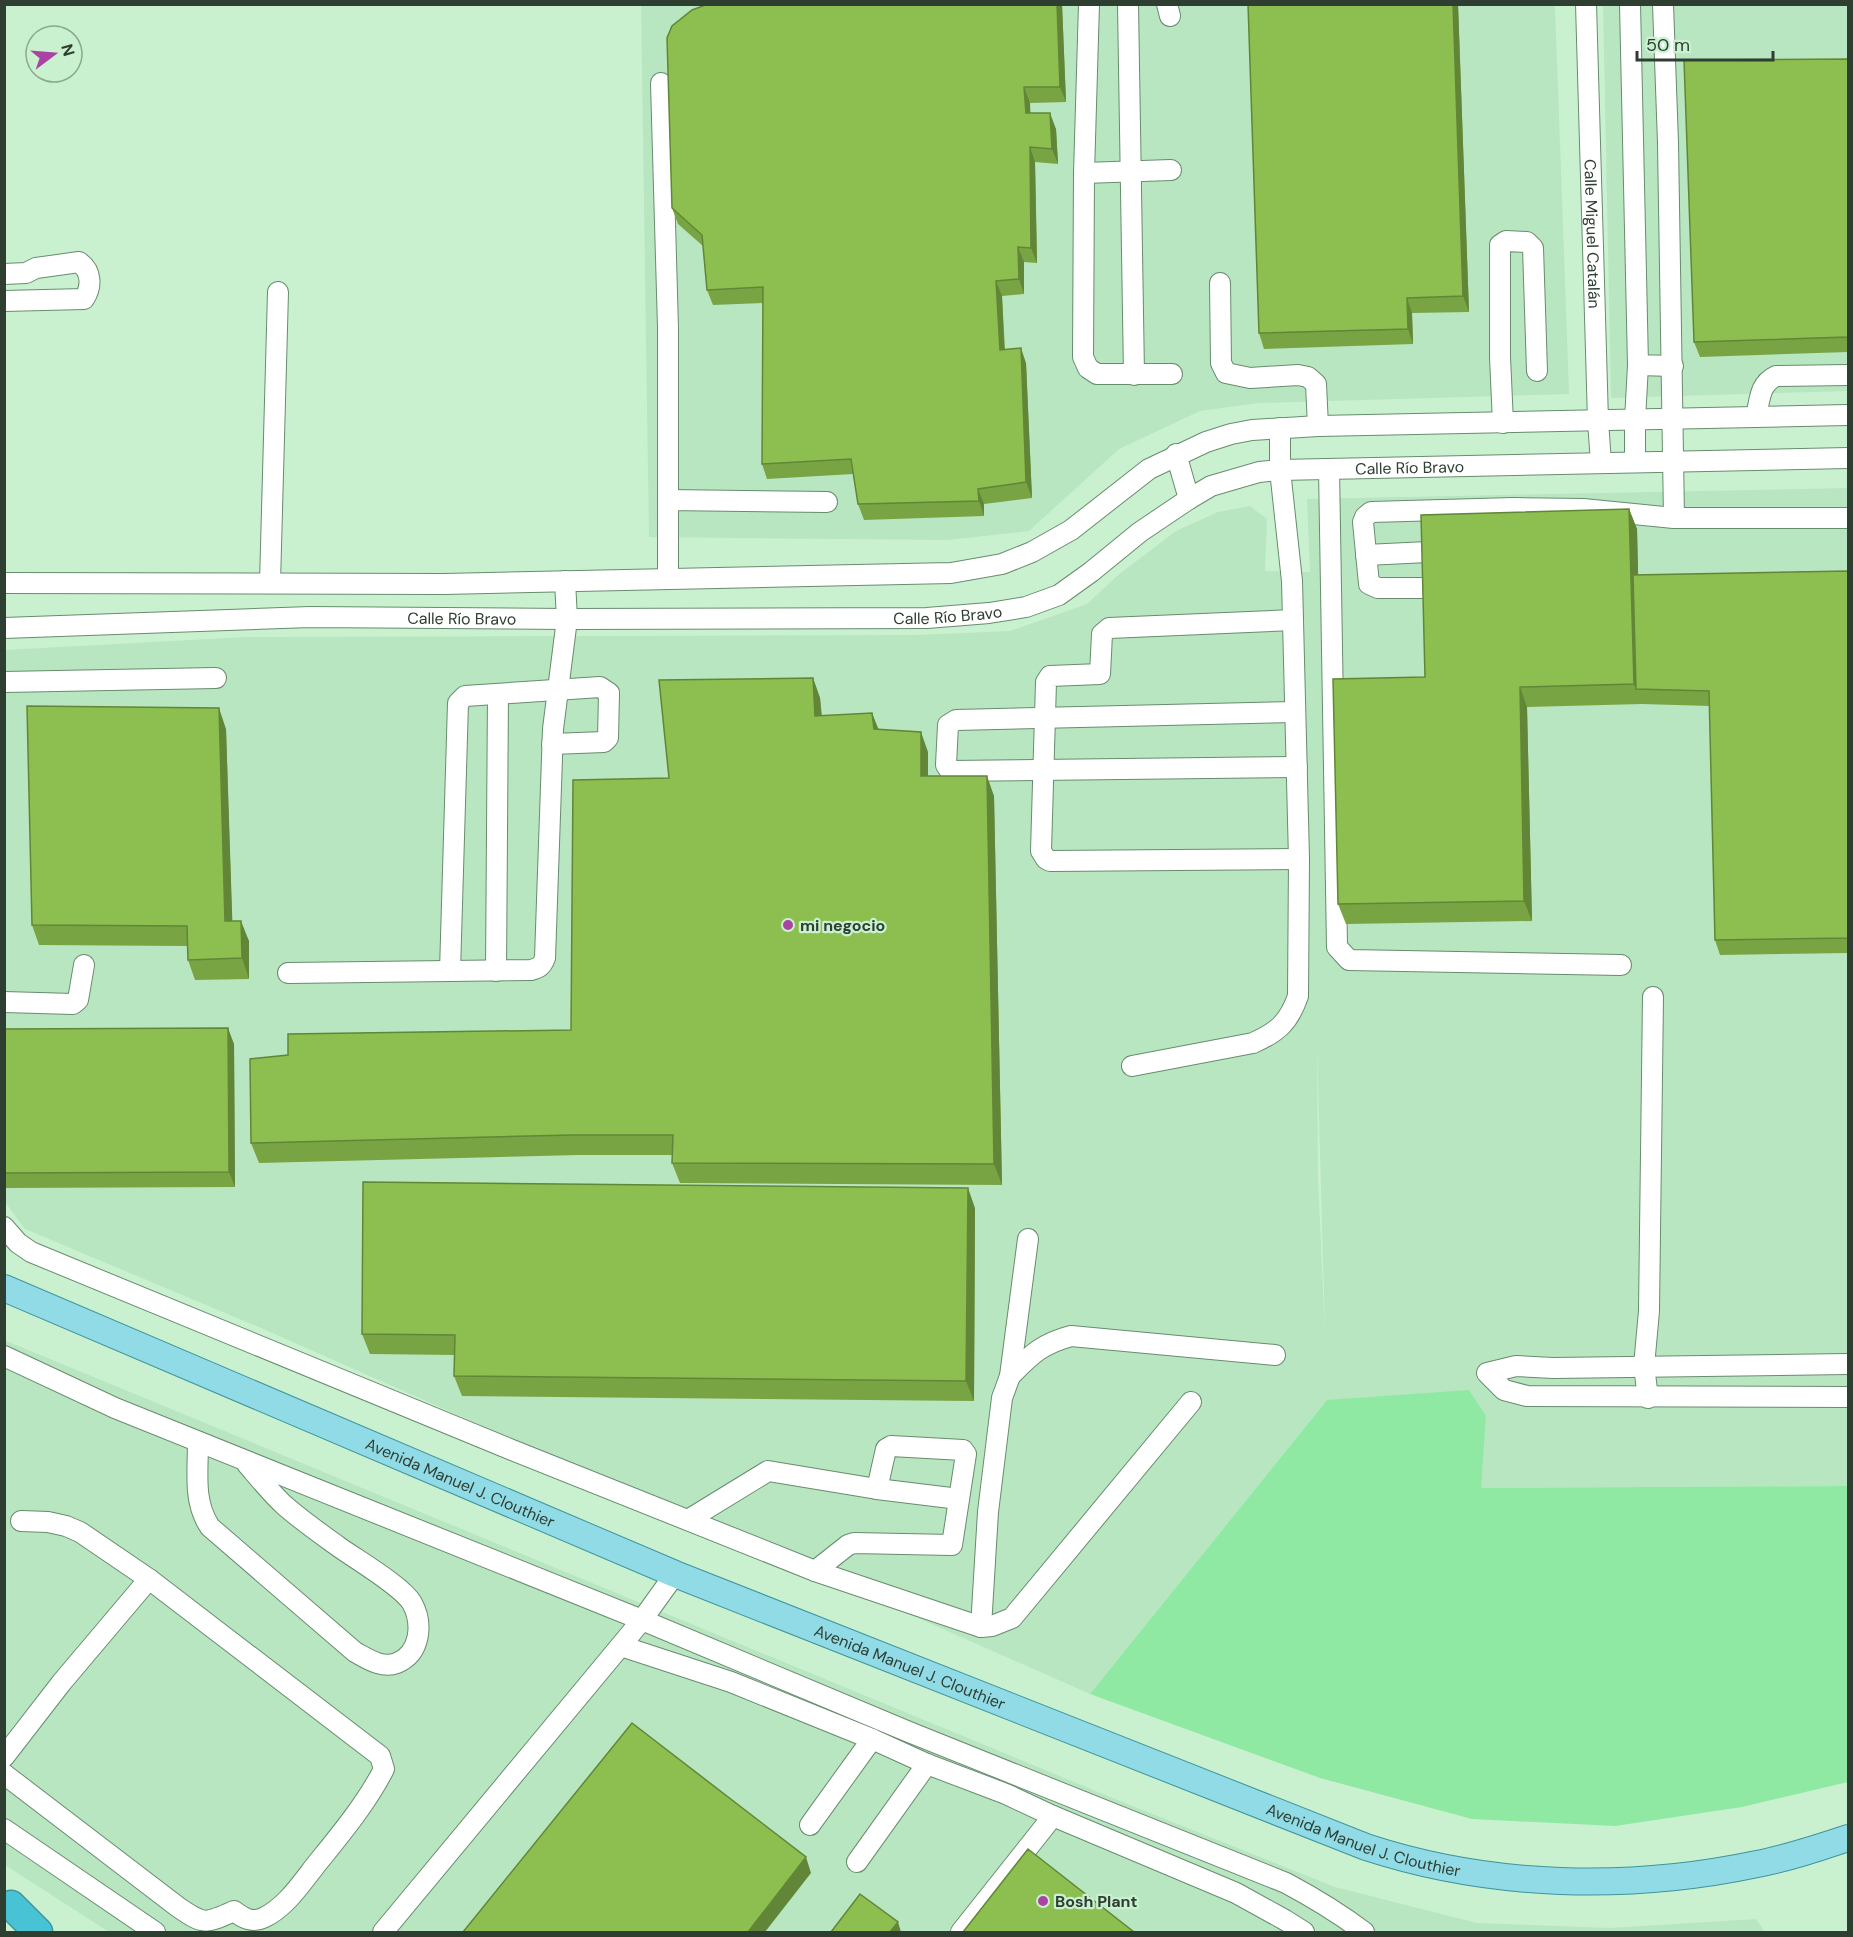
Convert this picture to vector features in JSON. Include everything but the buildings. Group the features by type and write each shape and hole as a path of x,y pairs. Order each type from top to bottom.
{"highway":[{"path":"8,1903 38,1932"}],"main road":[{"name":"Avenida Manuel J. Clouthier","path":"4,1288 675,1574 1366,1847 1409,1860 1443,1868 1532,1879 1621,1881 1666,1878 1758,1864 1848,1838"},
{"path":"8,1903 51,1932"}],"street":[{"path":"1089,4 1084,173 1083,357 1088,368 1097,374 1172,374"},
{"path":"1128,4 1134,375"},
{"name":"Calle Miguel Catalán","path":"1586,4 1601,463"},
{"path":"1630,4 1638,365 1635,462"},
{"path":"1663,4 1673,366 1674,518"},
{"path":"661,83 668,328 668,579"},
{"path":"1634,142 1668,143"},
{"path":"1084,173 1171,170"},
{"path":"1503,423 1500,357 1500,245 1506,241 1527,242 1533,248 1537,371"},
{"path":"4,274 26,273 36,268 79,262 86,267 90,279 89,292 84,299 4,301"},
{"path":"1220,283 1221,363 1227,373 1250,378 1298,375 1308,377 1316,384 1318,426"},
{"path":"270,584 278,292"},
{"path":"1638,365 1673,366"},
{"path":"1756,417 1762,387 1776,376 1848,375"},
{"name":"Calle Río Bravo","path":"4,583 444,584 951,573 1002,564 1032,552 1071,530 1149,468 1176,454 1231,434 1318,426 1848,415"},
{"path":"1132,1066 1253,1043 1271,1035 1284,1023 1293,1012 1298,996 1299,859 1292,581 1280,470 1280,428"},
{"path":"1176,454 1189,499"},
{"name":"Calle Río Bravo","path":"4,628 310,617 927,618 989,614 1026,607 1059,595 1140,532 1189,499 1211,486 1259,472 1848,458"},
{"path":"1329,469 1337,947 1349,960 1621,965"},
{"path":"668,500 827,502"},
{"path":"1510,552 1513,507"},
{"path":"1470,587 1375,588 1368,582 1363,522 1365,517 1371,512 1513,507 1592,510 1674,518 1848,518"},
{"path":"1366,555 1468,550"},
{"path":"288,973 531,970 541,966 545,958 552,744 567,619 565,581"},
{"path":"444,584 444,617"},
{"path":"1293,620 1109,628 1102,634 1100,674 1053,674 1048,678 1041,851 1050,861 1299,859"},
{"path":"4,682 216,678"},
{"path":"450,971 458,703 465,696 557,688 600,687 609,693 608,738 604,742 552,744"},
{"path":"496,970 498,694"},
{"path":"1295,712 1046,716 952,721 948,725 946,765 950,771 1297,767"},
{"path":"4,1002 73,1004 78,1000 84,965"},
{"path":"1648,1398 1644,1366 1649,1311 1653,996"},
{"path":"4,1227 18,1243 31,1252 815,1571 981,1627 992,1626 1012,1618 1191,1402"},
{"path":"981,1627 988,1512 1002,1398 1010,1376 1029,1239"},
{"path":"1010,1376 1038,1349 1054,1340 1071,1336 1275,1354"},
{"path":"4,1356 115,1408 1286,1883 1317,1899 1364,1932"},
{"path":"1848,1364 1553,1368 1516,1366 1487,1373 1504,1390 1527,1396 1848,1397"},
{"path":"198,1442 198,1503 210,1527 354,1652 378,1664 393,1665 403,1660 415,1646 418,1636 416,1615 411,1602 399,1590 338,1547 285,1505 243,1460"},
{"path":"815,1571 848,1545 854,1543 952,1545 966,1454 963,1450 891,1446 886,1449 878,1489"},
{"path":"688,1520 768,1471 878,1489 959,1499"},
{"path":"4,1774 196,1920 212,1921 234,1911 243,1918 254,1920 263,1918 280,1907 369,1796 384,1769 380,1756 149,1579 80,1532 48,1522 21,1521"},
{"path":"383,1932 621,1646 675,1574"},
{"path":"4,1757 62,1682 149,1579"},
{"path":"621,1646 731,1682 872,1739 927,1764 1006,1794 1236,1893 1304,1932"},
{"path":"810,1825 872,1739"},
{"path":"857,1862 927,1764"},
{"path":"961,1932 1053,1816"},
{"path":"4,1829 149,1930"}],"shaded area":[{"path":"641,5 1555,5 1569,394 1258,403 1200,411 1119,449 1029,531 947,540 649,537"},
{"path":"1603,5 1848,5 1848,391 1611,398"},
{"path":"1848,488 1848,1486 1480,1488 1486,1416 1327,1400 1090,1694 261,1328 25,1229 5,1202 5,650 246,637 915,635 1010,631 1087,604 1118,575 1176,531 1218,512 1250,506 1267,519 1265,571 1310,572 1307,499","holes":["1317,1044 1325,1333 1318,1179"]},
{"path":"4,1340 1120,1801 1335,1887 1477,1923 1609,1928 1756,1919 1765,1932 109,1932 5,1865"}],"green space":[{"path":"1469,1390 1486,1416 1481,1488 1848,1486 1848,1782 1742,1807 1615,1826 1472,1819 1320,1778 1090,1694 1327,1400"}],"place":[{"name":"mi negocio","path":"788,925"},
{"name":"Bosh Plant","path":"1043,1901"}]}
